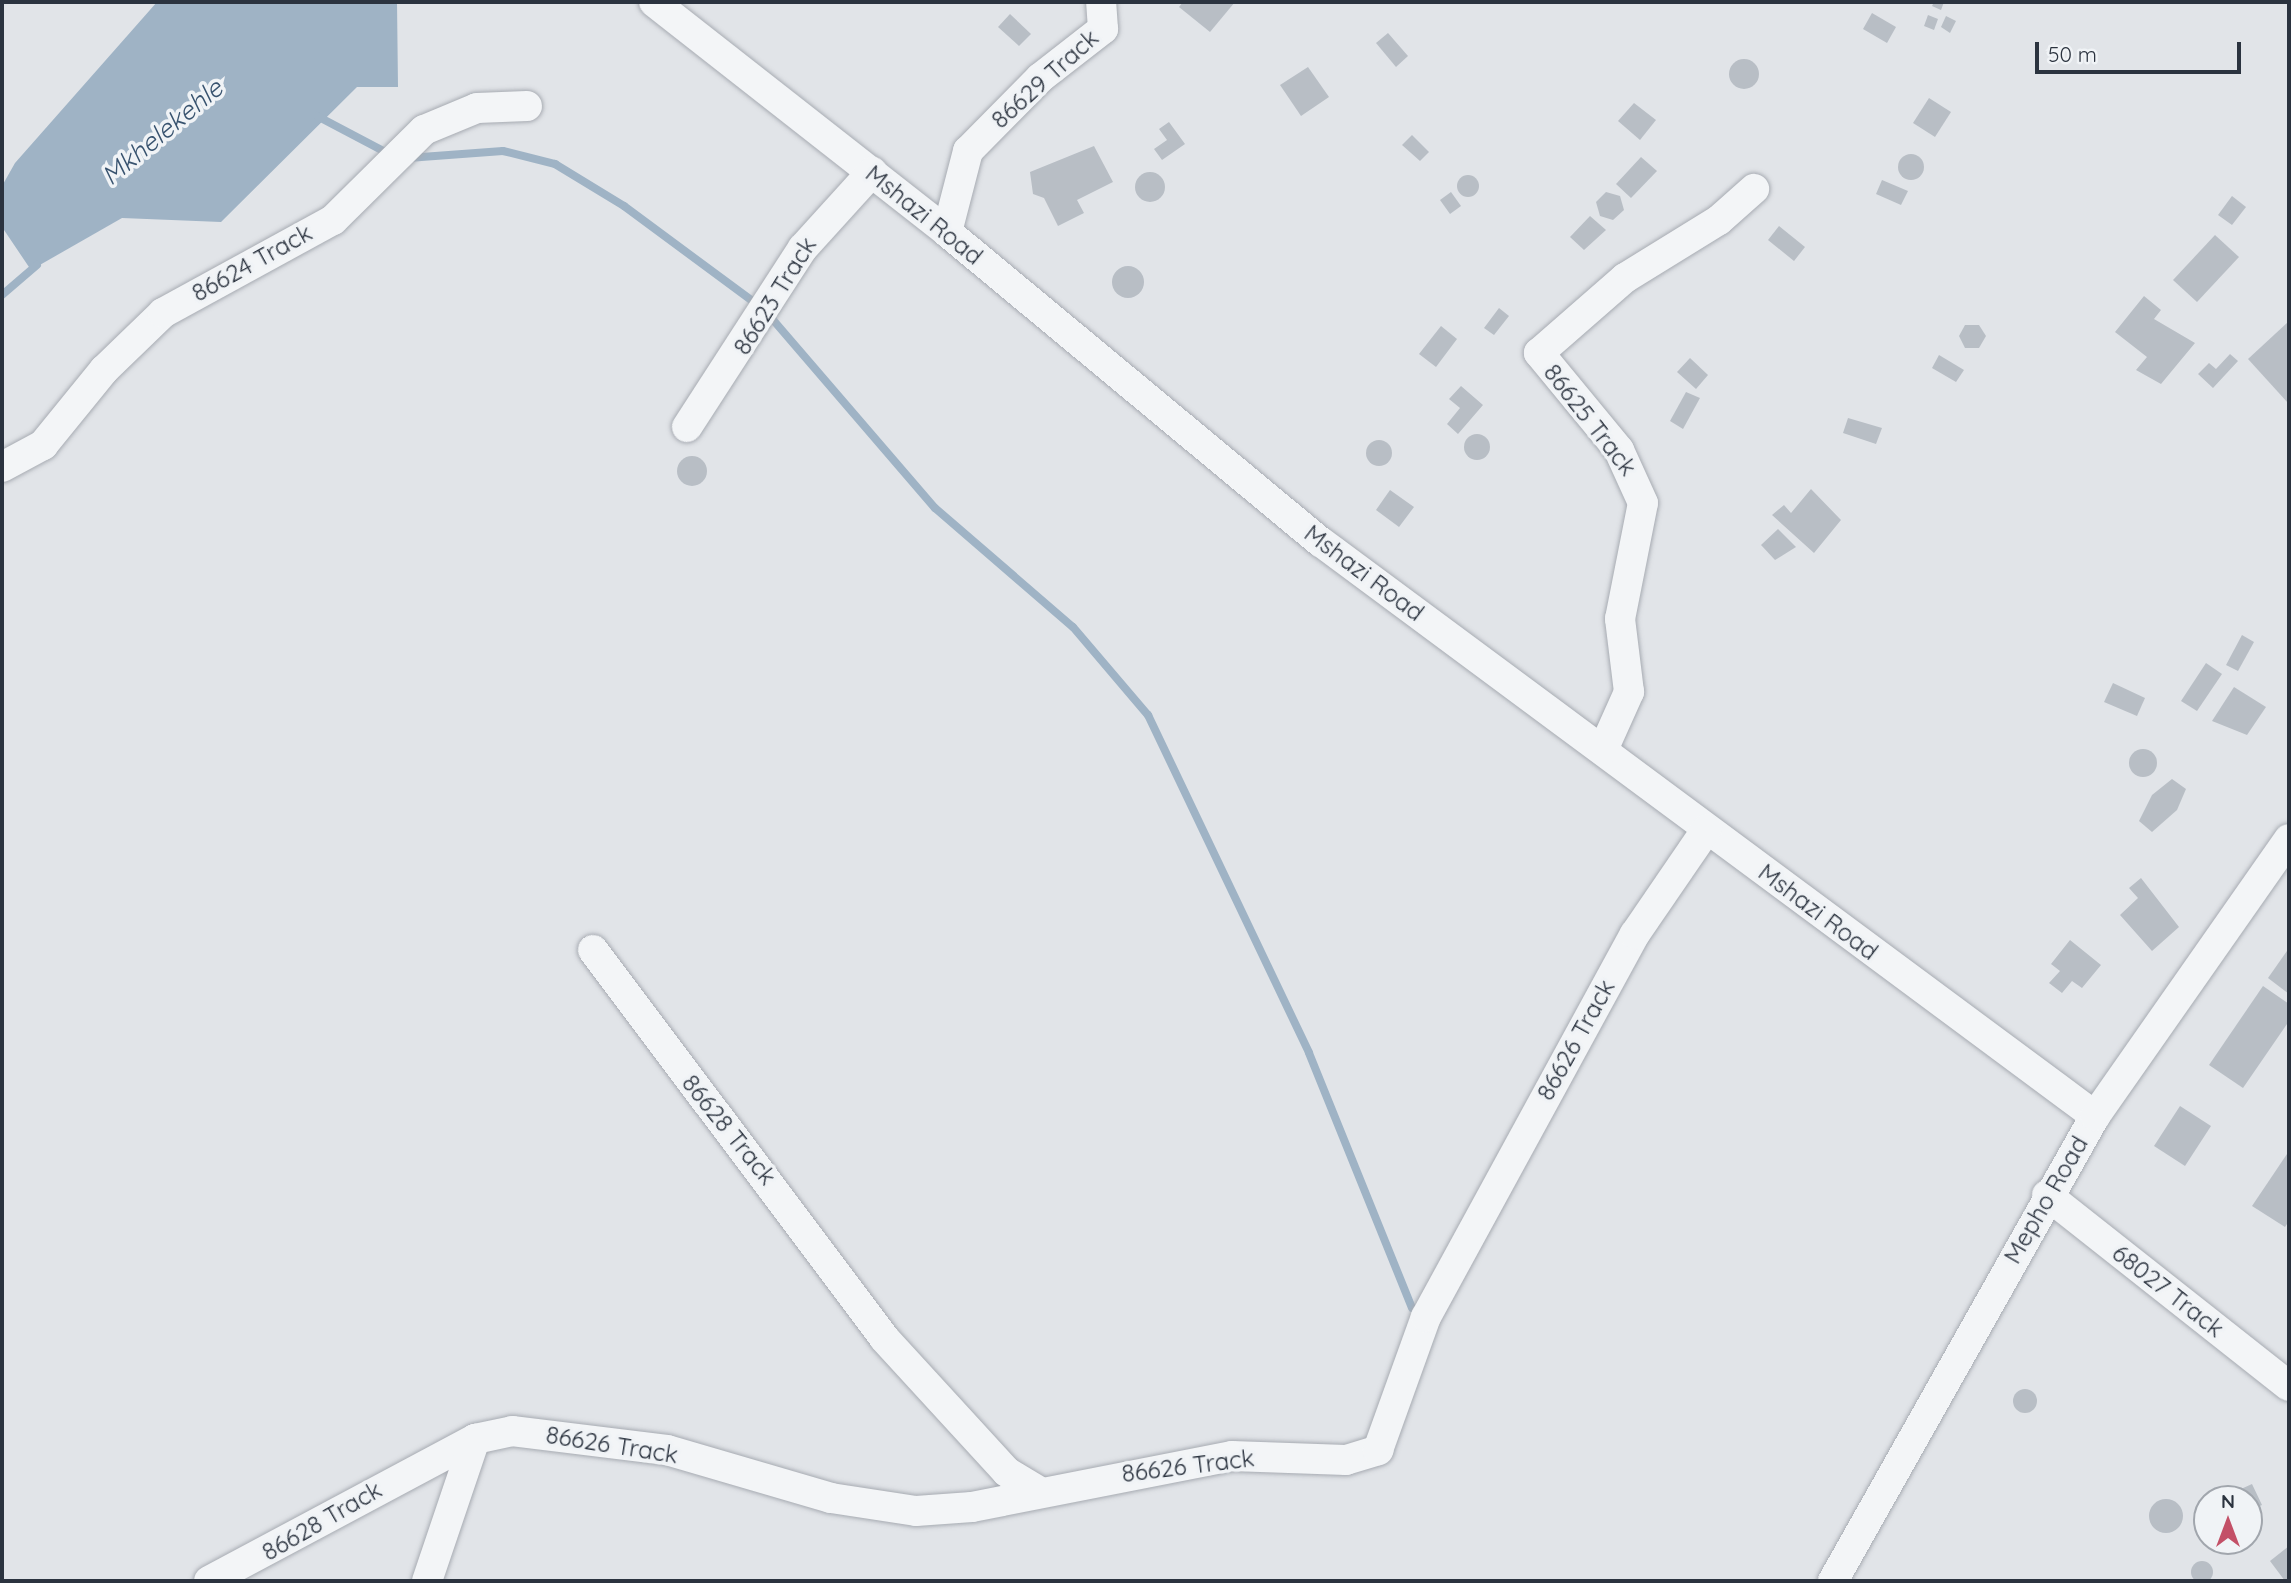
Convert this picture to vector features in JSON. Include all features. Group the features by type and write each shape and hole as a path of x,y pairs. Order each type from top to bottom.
{"street":[{"name":"Mshazi Road","path":"653,2 947,232 1321,542 2095,1116"},
{"name":"86629 Track","path":"947,232 968,151 1040,78 1103,29 1101,2"},
{"name":"86624 Track","path":"2,467 43,445 104,370 163,313 333,220 424,130 477,108 527,106"},
{"name":"86623 Track","path":"687,427 803,248 872,172"},
{"name":"86625 Track","path":"1603,750 1629,692 1619,619 1643,503 1619,450 1538,353 1626,278 1719,220 1754,189"},
{"name":"86626 Track","path":"512,1431 667,1450 880,1508 972,1507 1037,1490 1233,1456 1346,1460 1378,1450 1426,1317 1629,945 1707,829"},
{"name":"Mepho Road","path":"1833,1581 2047,1195 2095,1116 2289,839"},
{"name":"86628 Track","path":"593,950 865,1310 988,1454 1037,1490"},
{"name":"68027 Track","path":"2047,1195 2289,1386"},
{"name":"86628 Track","path":"209,1581 475,1439 512,1431"},
{"path":"427,1581 475,1439"}],"water":[{"path":"157,2 397,2 398,87 357,87 221,222 122,218 31,270 2,227 2,186 15,163"}],"building":[{"path":"1183,2 1235,2 1210,32 1179,7"},
{"path":"1934,2 1944,2 1941,10 1932,6"},
{"path":"1872,13 1896,27 1887,43 1863,29"},
{"path":"1010,14 1031,34 1019,46 998,27"},
{"path":"1928,15 1938,19 1934,30 1924,26"},
{"path":"1946,16 1956,21 1950,33 1941,27"},
{"path":"1388,33 1408,56 1396,67 1376,43"},
{"path":"1744,59 1750,60 1758,68 1758,80 1750,88 1744,89 1738,88 1730,80 1729,74 1730,68 1738,60"},
{"path":"1308,67 1329,97 1301,116 1280,85"},
{"path":"1929,98 1951,112 1935,137 1913,123"},
{"path":"1634,103 1656,120 1640,140 1618,121"},
{"path":"1169,122 1185,144 1162,160 1154,149 1167,140 1159,129"},
{"path":"1412,135 1429,152 1420,161 1402,145"},
{"path":"1094,146 1113,182 1077,200 1084,213 1058,226 1044,198 1033,194 1030,172"},
{"path":"1911,154 1920,158 1924,167 1920,176 1911,180 1902,176 1898,167 1902,158"},
{"path":"1641,157 1657,171 1631,198 1616,184"},
{"path":"1150,172 1156,173 1164,181 1164,193 1156,201 1150,202 1144,201 1136,193 1135,187 1136,181 1144,173"},
{"path":"1468,175 1476,178 1479,186 1476,194 1468,197 1460,194 1457,186 1460,178"},
{"path":"1882,180 1908,191 1901,205 1876,194"},
{"path":"1451,192 1461,206 1450,214 1440,200"},
{"path":"1606,192 1620,196 1624,210 1613,220 1600,216 1596,202"},
{"path":"2232,196 2246,207 2232,225 2218,215"},
{"path":"1590,216 1606,230 1584,250 1570,237"},
{"path":"1779,226 1805,247 1794,261 1768,240"},
{"path":"2215,235 2239,257 2197,302 2173,280"},
{"path":"1128,266 1139,271 1144,282 1139,293 1128,298 1117,293 1112,282 1117,271"},
{"path":"2144,296 2161,310 2154,319 2195,343 2161,384 2136,370 2147,357 2115,332"},
{"path":"1499,308 1509,316 1494,335 1484,328"},
{"path":"2289,321 2289,404 2248,359"},
{"path":"1965,325 1979,325 1986,336 1979,348 1965,348 1959,336"},
{"path":"1441,326 1457,339 1436,367 1419,354"},
{"path":"2230,354 2238,361 2213,388 2198,374 2209,363 2216,369"},
{"path":"1939,355 1964,370 1956,382 1932,368"},
{"path":"1690,358 1708,375 1696,389 1677,372"},
{"path":"1461,386 1483,405 1458,434 1447,424 1460,408 1449,399"},
{"path":"1686,392 1700,398 1683,429 1670,421"},
{"path":"1848,418 1882,428 1876,444 1843,433"},
{"path":"1477,434 1486,438 1490,447 1486,456 1477,460 1468,456 1464,447 1468,438"},
{"path":"1379,440 1388,444 1392,453 1388,462 1379,466 1370,462 1366,453 1370,444"},
{"path":"692,456 698,457 706,465 706,477 698,485 692,486 686,485 678,477 677,471 678,465 686,457"},
{"path":"1811,489 1841,520 1814,553 1772,515 1784,505 1791,513"},
{"path":"1390,490 1414,507 1399,527 1376,510"},
{"path":"1778,529 1796,547 1775,560 1761,545"},
{"path":"2242,635 2254,642 2238,671 2226,665"},
{"path":"2206,663 2222,674 2197,711 2181,701"},
{"path":"2113,683 2145,698 2137,716 2104,702"},
{"path":"2234,687 2266,707 2247,735 2212,721"},
{"path":"2143,749 2153,753 2157,763 2153,773 2143,777 2133,773 2129,763 2133,753"},
{"path":"2172,779 2186,789 2177,810 2152,832 2139,821 2152,795"},
{"path":"2141,878 2179,927 2152,951 2120,915 2138,898 2129,888"},
{"path":"2070,940 2101,965 2082,988 2072,981 2062,993 2049,983 2060,971 2051,964"},
{"path":"2289,948 2289,994 2268,978"},
{"path":"2263,986 2289,1004 2289,1021 2243,1088 2209,1065"},
{"path":"2180,1106 2211,1126 2185,1166 2154,1146"},
{"path":"2289,1151 2289,1221 2285,1227 2252,1206"},
{"path":"2025,1389 2036,1396 2037,1401 2030,1412 2025,1413 2014,1406 2013,1401 2020,1390"},
{"path":"2166,1499 2178,1504 2183,1516 2178,1528 2166,1533 2154,1528 2149,1516 2154,1504"},
{"path":"2289,1546 2289,1581 2285,1581 2270,1561"},
{"path":"2202,1561 2210,1564 2213,1572 2210,1580 2202,1583 2194,1580 2191,1572 2194,1564"}],"waterway":[{"path":"317,116 389,154"},
{"path":"408,158 503,151 555,164 624,206 758,305"},
{"name":"Mkhelekehle","path":"2,295 37,265"},
{"path":"768,314 935,508 1073,627 1148,715 1309,1053 1412,1308"}]}
